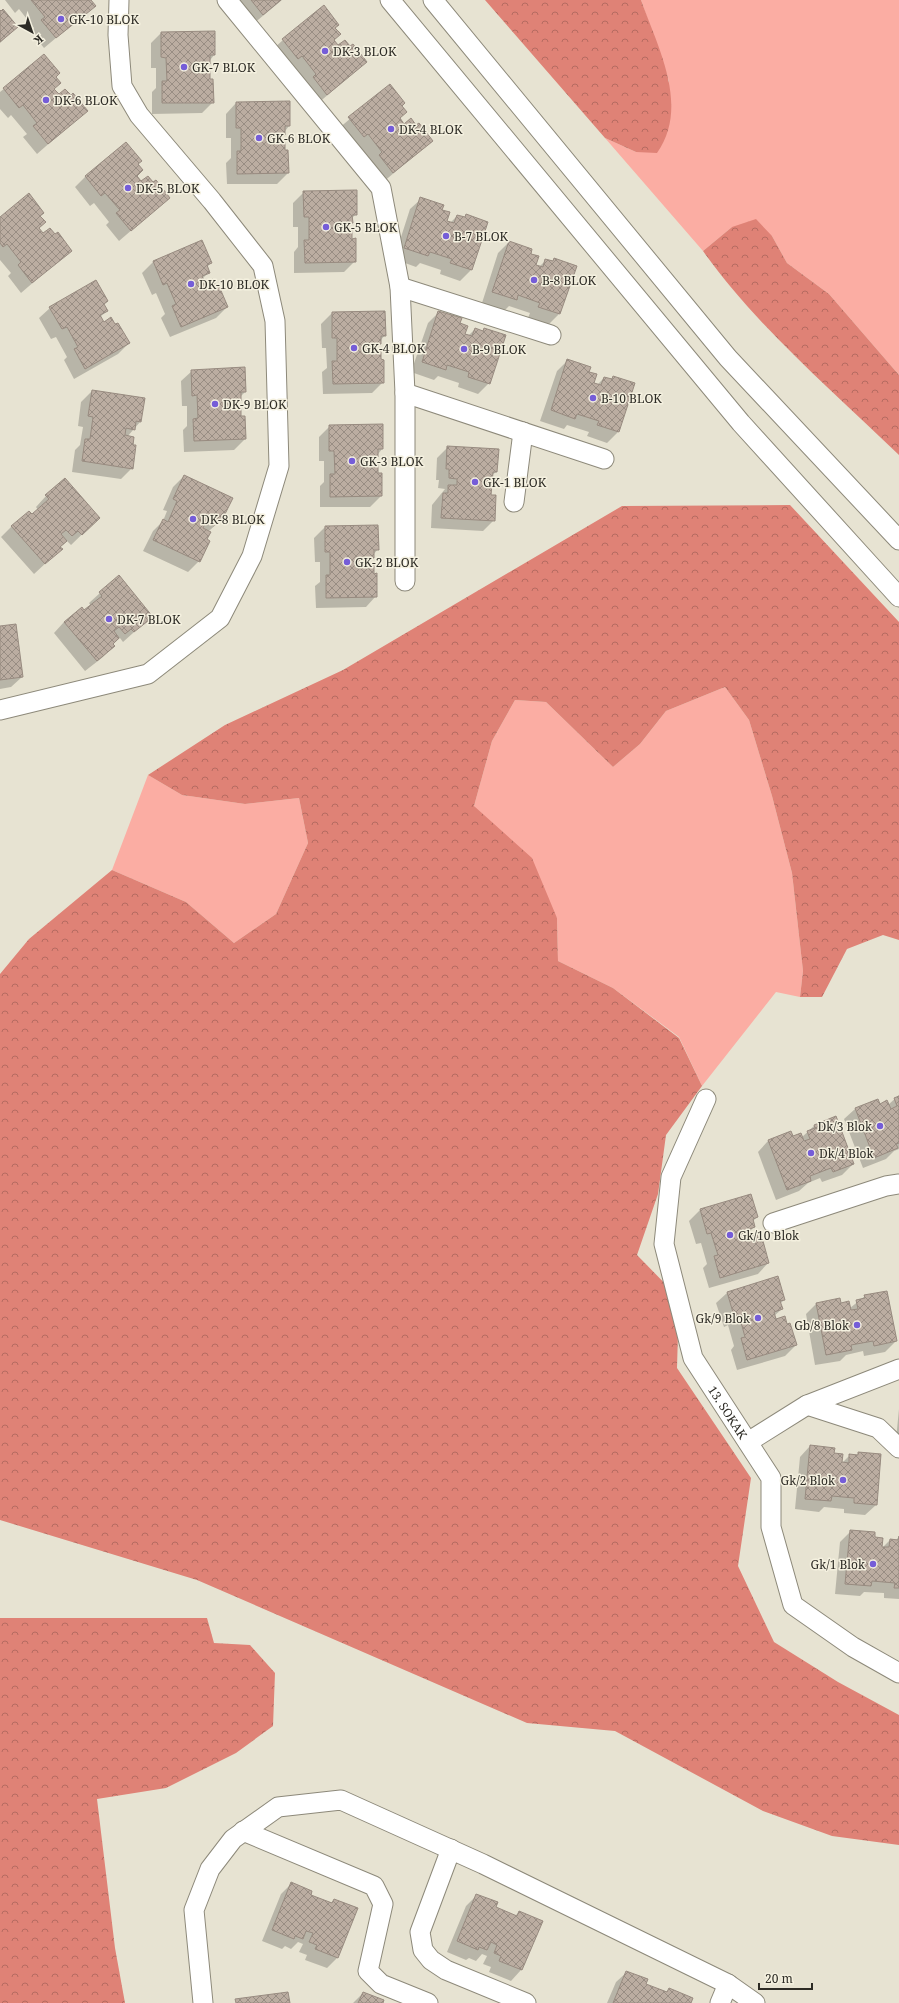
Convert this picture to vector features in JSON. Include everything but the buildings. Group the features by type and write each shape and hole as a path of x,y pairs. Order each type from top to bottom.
{"street":[{"path":"0,710 148,674 220,618 252,556 279,466 275,321 263,266 212,201 139,115 122,86 118,35 119,0"},
{"path":"227,0 381,188 400,287 405,393 406,581"},
{"path":"390,0 741,423 899,597"},
{"path":"433,0 728,358 899,540"},
{"path":"400,287 551,335"},
{"path":"405,393 604,458"},
{"path":"514,502 523,432"},
{"name":"13. SOKAK","path":"706,1099 672,1177 664,1244 693,1358 771,1478 771,1527 793,1605 853,1647 899,1673"},
{"path":"773,1223 886,1186 899,1184"},
{"path":"748,1442 807,1405 899,1369"},
{"path":"807,1405 878,1428 899,1448"},
{"path":"203,2003 194,1910 210,1869 233,1839 278,1807 341,1800 451,1849 728,1984 754,2003"},
{"path":"243,1832 374,1886 383,1904 368,1971 381,1984 428,2003"},
{"path":"451,1849 420,1932 423,1950 432,1960 446,1970 526,2003"},
{"path":"720,2003 728,1984"}],"shaded area":[{"path":"641,0 899,0 899,375 829,294 787,263 772,236 732,227 703,251 605,138 636,152 669,81"},
{"path":"725,687 749,720 772,796 792,873 803,971 800,997 776,992 702,1086 679,1037 613,988 558,961 557,918 474,806 492,741 515,700 546,702 613,767 640,744 666,711"},
{"path":"148,775 182,795 245,804 299,798 308,843 276,914 234,943 186,902 112,870"}],"green space":[{"path":"485,0 641,0 662,57 668,77 671,97 671,116 666,135 657,153 636,152 605,138"},
{"path":"756,219 772,236 787,263 829,294 899,375 899,455 771,332 724,279 703,251 732,227"},
{"path":"790,505 899,622 899,940 883,935 847,949 822,997 800,997 803,971 792,873 772,796 749,720 725,687 666,711 640,744 613,767 546,702 515,700 492,741 474,806 532,858 557,918 558,961 613,988 679,1038 702,1086 666,1135 658,1194 637,1255 679,1298 677,1368 751,1478 738,1566 774,1642 838,1682 899,1715 899,1845 832,1836 763,1811 615,1731 527,1723 197,1580 0,1520 0,974 29,939 112,870 186,902 234,943 276,914 308,843 299,798 245,804 182,795 148,775 225,725 343,670 622,506"},
{"path":"0,1618 207,1618 214,1643 250,1645 275,1673 273,1726 236,1753 166,1788 97,1799 115,1948 125,2003 0,2003"}],"place":[{"name":"GK-10 BLOK","path":"61,19"},
{"name":"DK-3 BLOK","path":"325,51"},
{"name":"GK-7 BLOK","path":"184,67"},
{"name":"DK-6 BLOK","path":"46,100"},
{"name":"DK-4 BLOK","path":"391,129"},
{"name":"GK-6 BLOK","path":"259,138"},
{"name":"DK-5 BLOK","path":"128,188"},
{"name":"GK-5 BLOK","path":"326,227"},
{"name":"B-7 BLOK","path":"446,236"},
{"name":"B-8 BLOK","path":"534,280"},
{"name":"DK-10 BLOK","path":"191,284"},
{"name":"GK-4 BLOK","path":"354,348"},
{"name":"B-9 BLOK","path":"464,349"},
{"name":"B-10 BLOK","path":"593,398"},
{"name":"DK-9 BLOK","path":"215,404"},
{"name":"GK-3 BLOK","path":"352,461"},
{"name":"GK-1 BLOK","path":"475,482"},
{"name":"DK-8 BLOK","path":"193,519"},
{"name":"GK-2 BLOK","path":"347,562"},
{"name":"DK-7 BLOK","path":"109,619"},
{"name":"Dk/3 Blok","path":"880,1126"},
{"name":"Dk/4 Blok","path":"811,1153"},
{"name":"Gk/10 Blok","path":"730,1235"},
{"name":"Gk/9 Blok","path":"758,1318"},
{"name":"Gb/8 Blok","path":"857,1325"},
{"name":"Gk/2 Blok","path":"843,1480"},
{"name":"Gk/1 Blok","path":"873,1564"}]}
